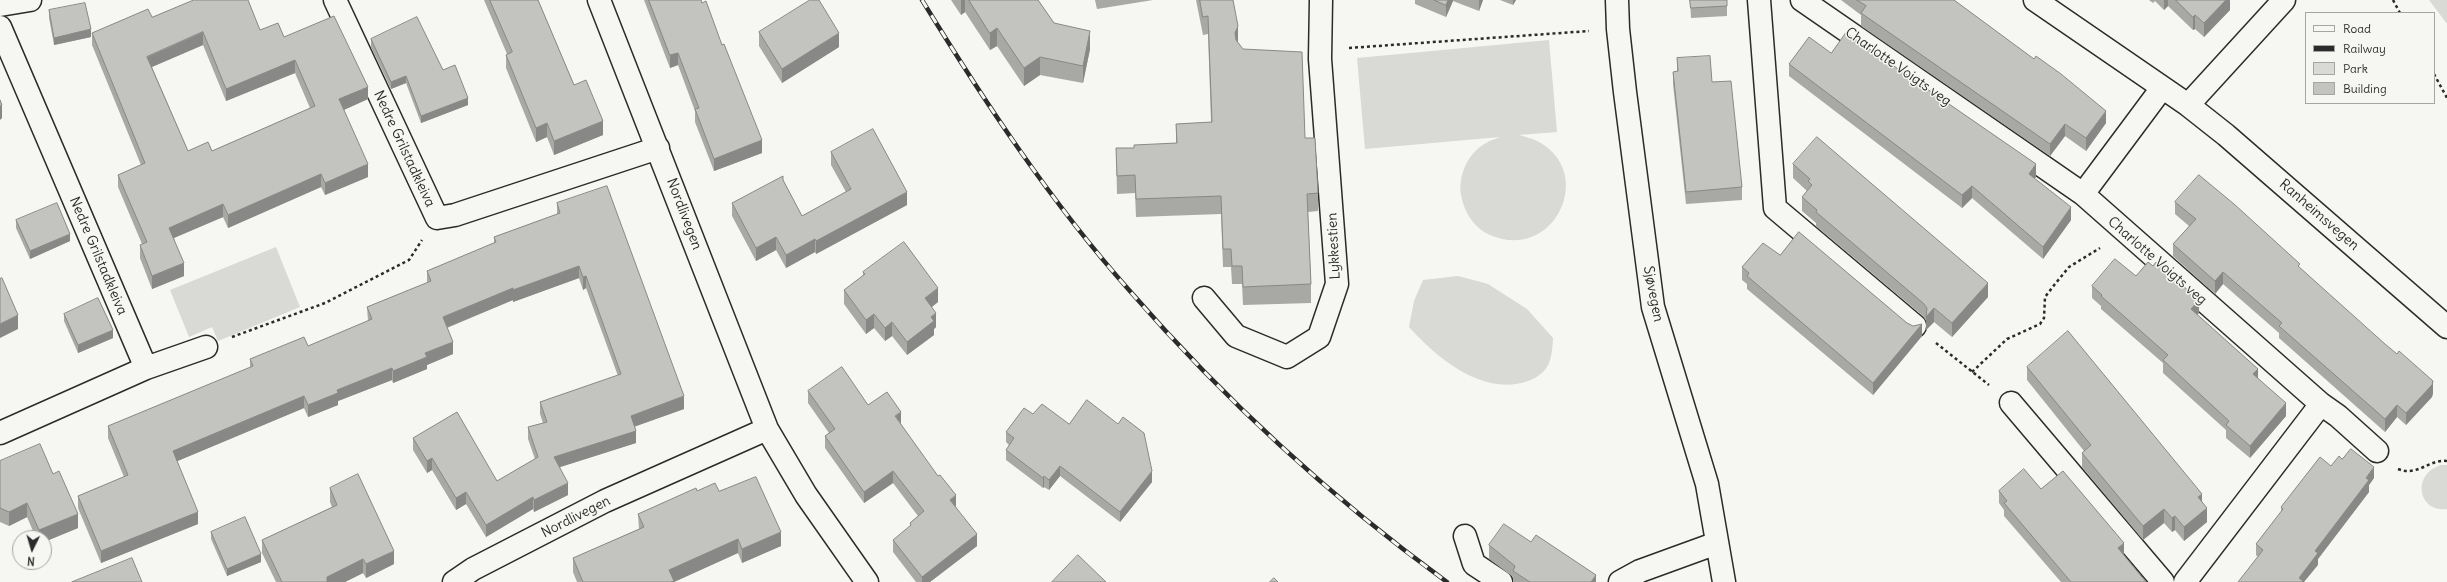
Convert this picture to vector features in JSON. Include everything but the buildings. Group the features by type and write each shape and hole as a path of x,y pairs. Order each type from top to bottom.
{"street":[{"path":"0,5 30,0"},
{"name":"Nedre Grilstadkleiva","path":"335,0 437,218 455,215 658,148"},
{"name":"Nordlivegen","path":"599,0 767,429 806,494 867,582"},
{"name":"Lykkestien","path":"1204,298 1236,336 1287,357 1319,337 1337,284 1321,55 1321,0"},
{"name":"Sjøvegen","path":"1617,0 1618,29 1653,307 1707,484 1724,582"},
{"path":"1759,0 1774,208 1915,326"},
{"name":"Charlotte Voigts veg","path":"1802,0 2083,194 2121,230 2377,451"},
{"name":"Ranheimsvegen","path":"2035,0 2188,105 2226,135 2447,327"},
{"path":"2188,105 2272,4"},
{"name":"Nedre Grilstadkleiva","path":"0,27 146,368"},
{"path":"1298,57 1321,55"},
{"path":"2083,194 2162,88"},
{"path":"0,433 146,368 206,347"},
{"path":"2011,403 2163,582"},
{"path":"2185,582 2321,404"},
{"name":"Nordlivegen","path":"454,582 473,569 605,501 767,429"},
{"path":"1465,536 1474,564 1501,582"},
{"path":"1620,582 1640,571 1717,543"}],"path":[{"path":"2393,0 2399,12"},
{"path":"1321,55 1618,29"},
{"path":"2435,76 2447,98"},
{"path":"206,347 325,304 409,260 437,218"},
{"path":"1972,372 2007,339 2040,324 2044,318 2045,297 2068,267 2104,245 2121,230"},
{"path":"1915,326 2011,403"},
{"path":"2377,451 2395,468 2405,472 2415,471 2435,463 2447,461"}],"green space":[{"path":"2429,0 2447,0 2447,24"},
{"path":"1549,40 1557,132 1519,135 1537,141 1555,155 1564,172 1566,191 1560,210 1549,225 1533,236 1513,240 1490,235 1475,224 1467,213 1462,201 1460,187 1461,180 1469,159 1480,147 1489,141 1500,137 1365,149 1357,58"},
{"path":"276,247 300,307 218,341 212,327 189,337 170,290"},
{"path":"1458,276 1488,284 1527,309 1553,338 1550,359 1541,374 1528,381 1511,385 1494,384 1478,379 1462,372 1447,362 1433,351 1409,327 1414,301 1423,280"},
{"path":"2441,465 2447,465 2447,509 2437,509 2430,505 2424,499 2422,492 2422,484 2425,476 2431,470"}],"railway":[{"path":"922,0 994,113 1045,186 1100,256 1165,330 1202,370 1241,408 1320,481 1361,516 1447,582"}]}
